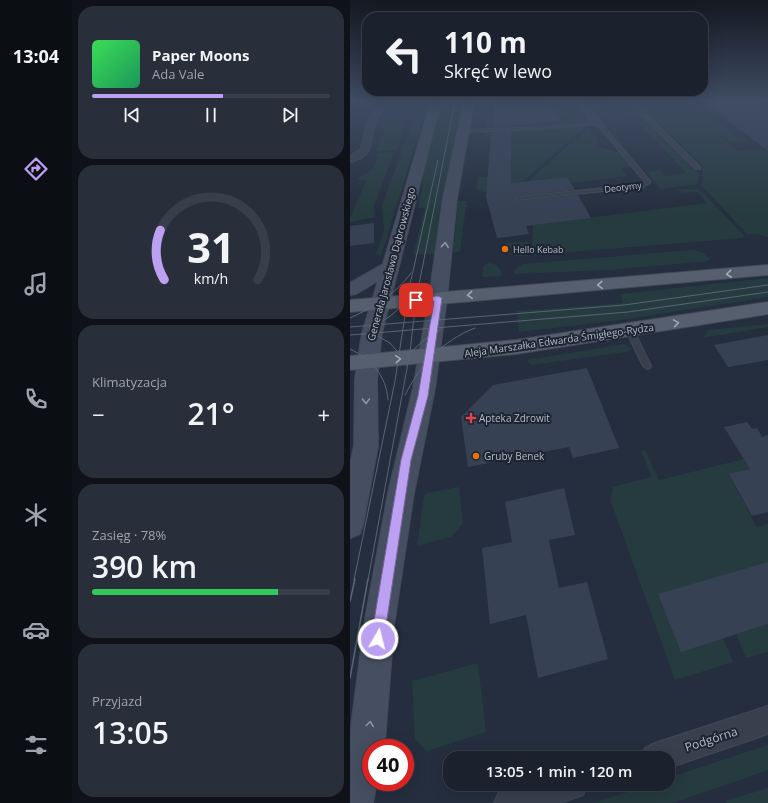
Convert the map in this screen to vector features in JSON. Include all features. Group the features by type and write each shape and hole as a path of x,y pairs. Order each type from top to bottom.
{"main road":[{"name":"Generała Jarosława Dąbrowskiego","path":"350,524 366,446 358,362 380,303 426,138"},
{"path":"354,803 370,724 379,625 402,487 412,437 423,396 430,356 450,198 462,138"},
{"path":"350,290 390,267"},
{"path":"350,306 643,282 768,270"},
{"name":"Aleja Marszałka Edwarda Śmigłego-Rydza","path":"358,362 495,350 630,331 768,308"}],"street":[{"path":"350,159 359,157 365,151 368,138"},
{"name":"Podgórna","path":"675,751 768,720"},
{"path":"510,803 549,791"}],"lane":[{"name":"Deotymy","path":"519,199 646,184 648,182 647,180 611,138"},
{"path":"668,138 698,168"},
{"path":"630,331 648,366"}],"green space":[{"path":"381,138 401,138 396,150 376,151"},
{"path":"406,138 417,138 381,256 376,254 384,231 382,205"},
{"path":"432,138 455,138 441,205 435,254 413,255 425,208 418,208 422,190 423,169"},
{"path":"511,138 572,138 516,188 481,192 476,189 478,177 488,177 488,183 511,182"},
{"path":"578,138 597,138 597,144 595,146 621,153 633,167 621,168 627,176 573,183 567,177 541,180 521,188 569,144 572,144"},
{"path":"653,138 663,138 699,174 698,184 661,189 647,172 660,170 665,176 686,173"},
{"path":"675,138 723,138 738,151 768,148 768,238 758,234 747,234 701,185 703,179 703,166"},
{"path":"725,138 746,138 749,141 731,143"},
{"path":"394,152 374,206 375,217 350,222 350,218 366,181 356,179 364,175 374,166 376,162 376,153"},
{"path":"678,189 697,189 702,192 744,235 743,238 532,254 533,225 707,203 697,192 682,193"},
{"path":"458,201 467,201 466,205 468,205 466,208 460,251 453,253"},
{"path":"528,242 528,256 507,255 516,250 503,243"},
{"path":"693,250 702,252 710,259 708,261 609,270 514,274 514,270 523,264"},
{"path":"487,263 498,266 502,276 483,277 483,268"},
{"path":"768,278 768,297 621,320 519,332 517,311 623,303 620,294"},
{"path":"768,324 768,327 703,338 708,330"},
{"path":"625,344 632,349 626,352 530,365 527,360"},
{"path":"645,450 659,480 744,459 750,469 729,475 757,527 768,524 768,563 723,638 733,662 675,680 610,499 613,491 612,487 652,477 641,451"},
{"path":"459,487 463,523 453,536 417,546 424,496 427,493"},
{"path":"768,624 768,652 746,658 736,634"},
{"path":"478,663 486,732 427,751 415,740 412,681"},
{"path":"768,745 768,770 673,803 594,803 630,791 675,791 675,776"},
{"path":"768,788 768,803 727,803 725,801"}],"building":[{"path":"491,138 511,138 511,183 567,177 575,190 519,196 516,198 516,201 578,195 591,218 526,226 529,234 497,238 486,197"},
{"path":"752,138 768,138 768,151"},
{"path":"374,223 374,243 350,246 350,226"},
{"path":"768,335 768,360 728,367 714,345"},
{"path":"587,368 619,448 573,458 569,447 468,467 461,417 493,385"},
{"path":"747,422 752,429 757,428 762,437 768,435 768,512 752,516 729,474 750,469 724,427"},
{"path":"564,488 575,535 549,540 559,588 587,582 608,659 538,678 526,615 490,624 482,548 512,542 505,502"},
{"path":"768,562 768,624 681,652 658,594"}],"tram line":[{"path":"413,322 416,300 448,138"},
{"path":"404,323 409,289 438,160"},
{"path":"350,318 384,300 398,288 411,273"},
{"path":"413,322 624,305 768,285"},
{"path":"413,330 628,312 768,292"},
{"path":"377,324 389,317 407,302"},
{"path":"404,323 413,322"},
{"path":"413,322 413,330"},
{"path":"350,327 404,323"},
{"path":"403,331 404,323"},
{"path":"405,395 418,373 434,355 452,340 475,328"},
{"path":"410,353 424,340 441,329"},
{"path":"368,580 410,352 413,330"},
{"path":"403,331 413,330"},
{"path":"350,335 403,331"},
{"path":"399,354 403,331"},
{"path":"374,334 390,343 399,354"},
{"path":"350,349 365,358 376,369 384,383 388,400"},
{"path":"354,580 395,381 399,354"},
{"path":"350,601 355,579"},
{"path":"350,678 368,579"}],"place":[{"name":"Hello Kebab","path":"505,249"},
{"name":"Apteka Zdrowit","path":"471,418"},
{"name":"Gruby Benek","path":"476,456"}],"route":[{"path":"378,639 406,460 423,396 438,298 416,300"}]}
